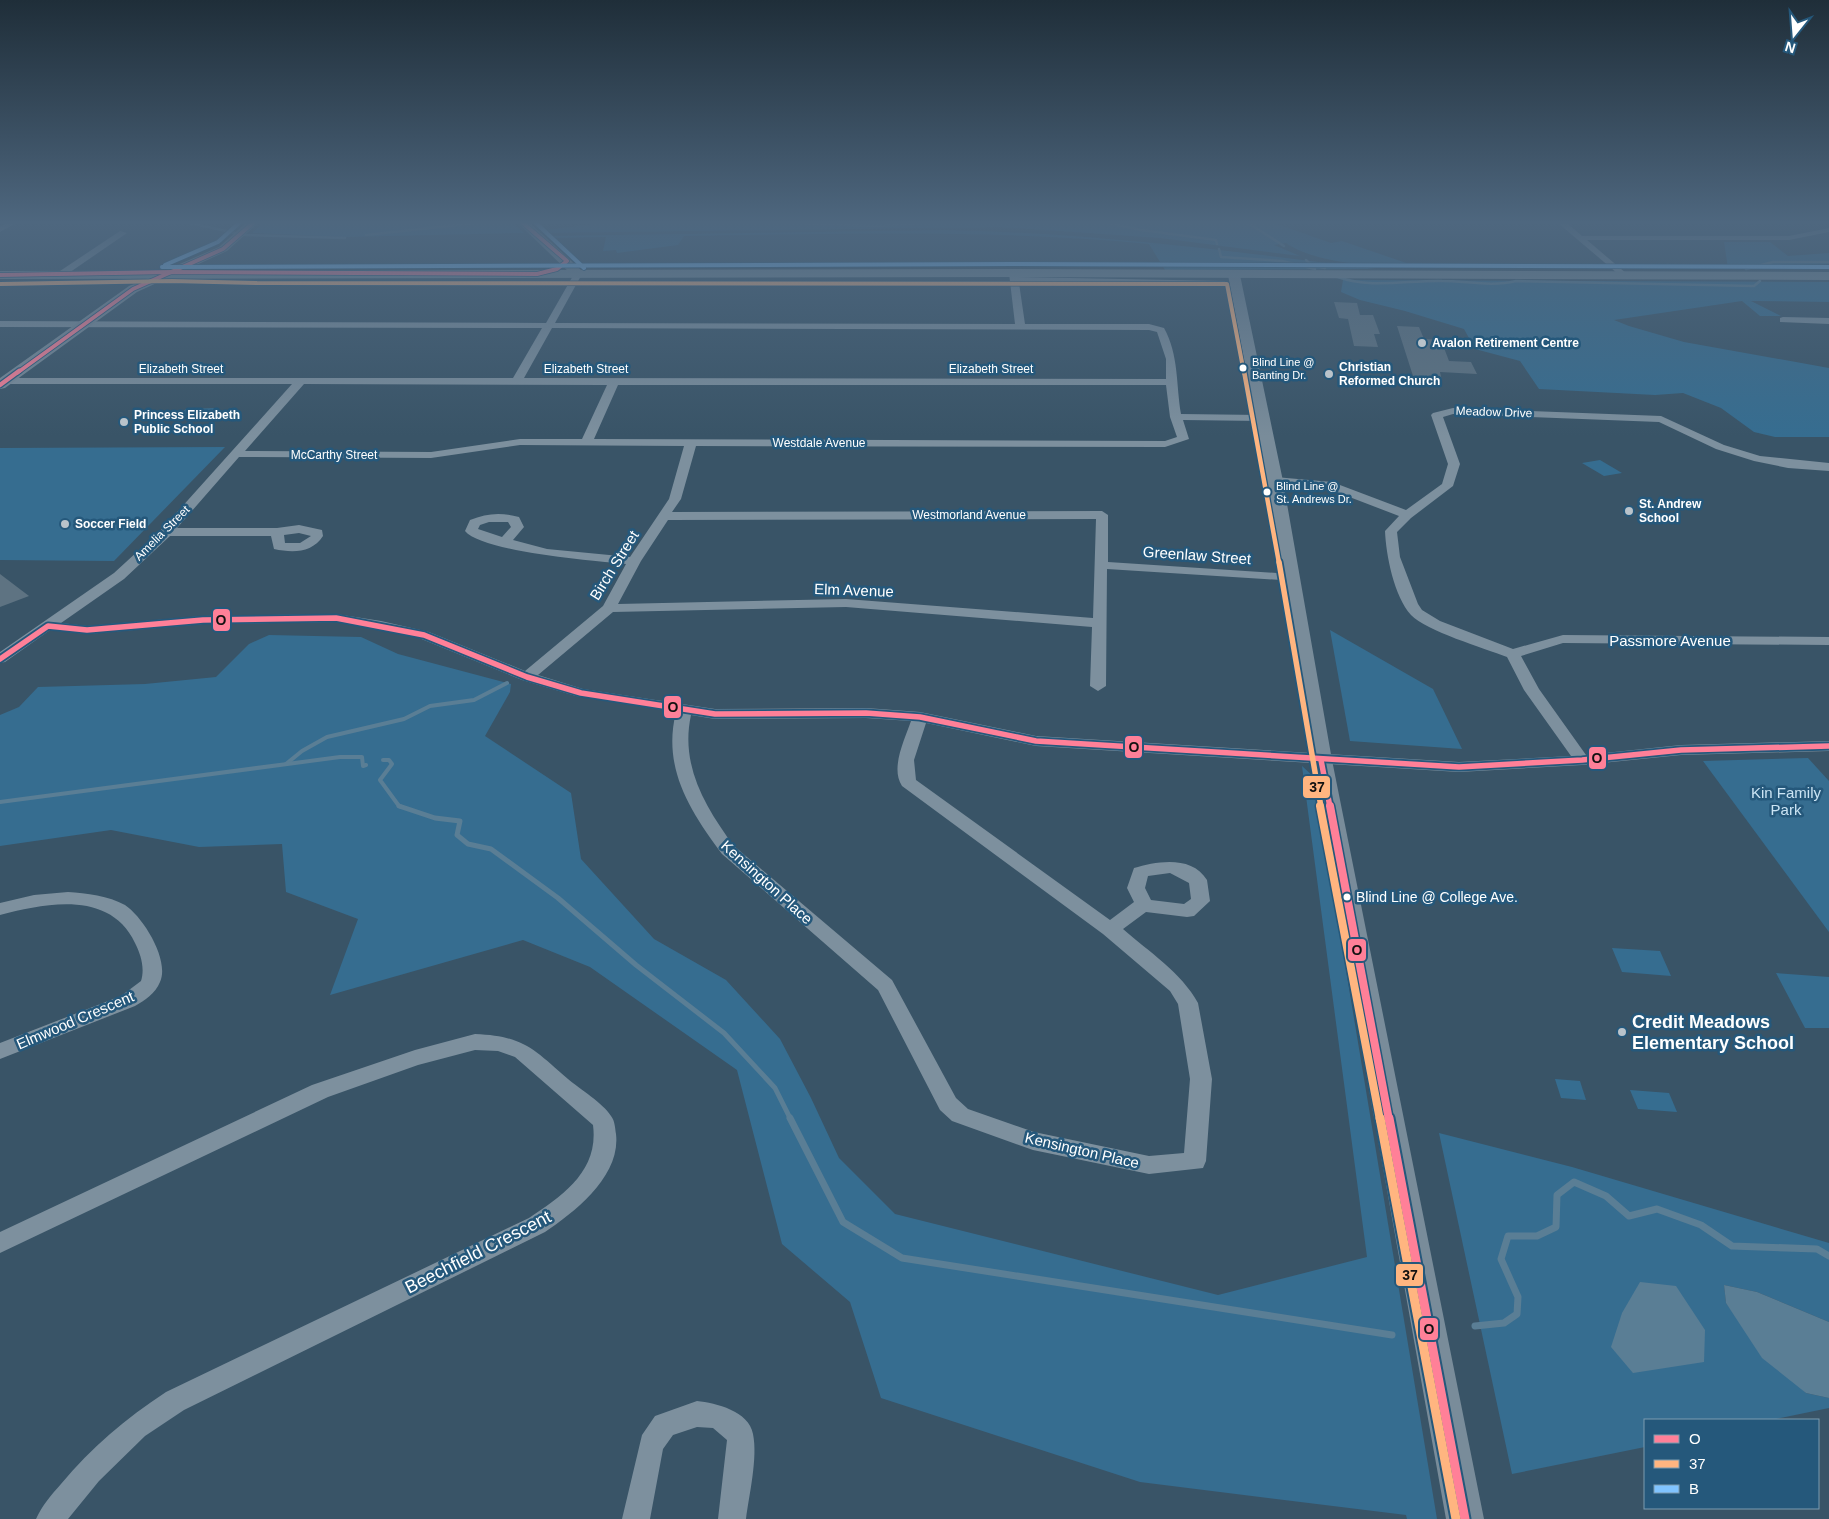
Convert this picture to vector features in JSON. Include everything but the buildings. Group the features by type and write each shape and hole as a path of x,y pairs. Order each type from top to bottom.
{"street":[{"path":"2,382 126,294"},
{"path":"517,381 547,324 566,294"},
{"path":"1016,294 1020,326"},
{"path":"1232,294 1275,481 1321,760 1465,1519"},
{"path":"1782,320 1829,321"},
{"path":"0,324 1141,326 1161,330 1171,359 1176,417 1261,418"},
{"name":"Amelia Street","path":"0,659 119,576 167,532 301,381"},
{"path":"587,441 614,381"},
{"name":"Elizabeth Street","path":"2,382 1172,382"},
{"name":"Meadow Drive","path":"1513,654 1435,624 1417,613 1400,577 1390,542 1391,531 1407,516 1447,486 1454,464 1437,415 1453,410 1661,419 1720,447 1758,459 1788,464 1829,467"},
{"name":"Westdale Avenue","path":"432,455 520,442 1165,444 1183,439 1176,417"},
{"name":"Birch Street","path":"526,677 609,608 634,561 675,499 691,442"},
{"name":"McCarthy Street","path":"236,454 432,455"},
{"path":"1275,481 1328,485 1407,516"},
{"name":"Westmorland Avenue","path":"665,516 1102,515 1098,686"},
{"path":"167,532 277,532"},
{"path":"506,541 547,553 634,561"},
{"name":"Greenlaw Street","path":"1100,565 1291,578"},
{"name":"Elm Avenue","path":"609,608 846,603 1098,623"},
{"path":"48,626 87,630 203,620 336,618 382,624 424,635 526,677 581,693 715,714 866,713 920,717 1036,741 1459,767 1582,760 1706,749 1829,746"},
{"name":"Passmore Avenue","path":"1513,654 1563,639 1829,641"},
{"path":"1513,654 1532,690 1582,760"},
{"name":"Kensington Place","path":"684,710 679,747 683,770 710,827 728,850 885,985 948,1104 960,1115 1033,1141 1149,1165 1195,1161 1201,1079 1188,1003 1177,986 1110,928 908,782 906,760 920,717"},
{"name":"Elmwood Crescent","path":"0,909 63,897 90,900 116,908 134,924 138,931 150,957 152,977 146,989 128,1000 0,1051"},
{"path":"1110,928 1144,904"},
{"name":"Beechfield Crescent","path":"0,1243 320,1091 415,1058 475,1042 499,1044 522,1051 604,1120 606,1132 605,1149 599,1166 588,1183 565,1207 537,1225 175,1401 136,1427 89,1471 50,1519"},
{"path":"636,1519 651,1444 664,1425 678,1418 697,1414 718,1416 740,1434 740,1454 732,1519"}],"green space":[{"path":"1345,294 1829,294 1829,302 1751,301 1781,316 1760,316 1742,301 1614,320 1684,342 1829,368 1829,437 1775,437 1754,432 1721,408 1683,393 1655,395 1539,389 1520,361 1475,349 1464,329 1360,300"},
{"path":"218,408 208,416 177,416 186,409"},
{"path":"225,447 114,561 0,560 0,448"},
{"path":"1600,460 1622,473 1604,476 1582,463"},
{"path":"1330,630 1433,689 1462,749 1350,741"},
{"path":"269,635 361,637 398,654 511,684 510,692 485,736 571,793 581,859 654,939 726,980 780,1039 811,1098 839,1158 895,1214 1218,1295 1367,1257 1302,766 1314,777 1437,1519 1407,1519 1406,1515 1140,1482 881,1398 850,1302 782,1244 737,1070 590,967 523,940 330,995 358,919 286,892 282,844 199,847 111,830 0,846 0,715 19,707 38,687 145,684 216,677 249,644"},
{"name":"Kin Family Park","path":"1808,758 1829,781 1829,932 1703,761"},
{"path":"1612,948 1660,951 1671,976 1622,972"},
{"path":"1776,973 1829,977 1829,1028 1805,1028"},
{"path":"1555,1079 1580,1081 1586,1100 1561,1098"},
{"path":"1630,1090 1669,1093 1677,1112 1638,1109"},
{"path":"1439,1133 1572,1167 1829,1243 1829,1322 1757,1292 1724,1285 1726,1303 1743,1326 1806,1393 1829,1398 1829,1408 1776,1419 1644,1419 1644,1447 1512,1474"}],"shaded area":[{"path":"1640,1282 1676,1286 1705,1330 1704,1362 1633,1373 1611,1347 1622,1313"},
{"path":"1724,1285 1757,1292 1829,1322 1829,1398 1806,1393 1762,1358 1726,1303"}],"waterway":[{"path":"286,764 302,751 327,737 404,719 430,706 474,700 507,683"},
{"path":"0,802 340,757 362,757 363,766 366,765"},
{"path":"383,760 389,760 392,764 380,780 399,806 435,818 460,821 457,835 468,844 491,849 558,898 636,965 724,1033 775,1088 790,1118"},
{"path":"790,1118 843,1222 902,1258 1392,1335"},
{"path":"1475,1326 1504,1323 1517,1314 1518,1297 1501,1259 1508,1236 1537,1236 1556,1227 1557,1195 1574,1182 1606,1196 1629,1216 1657,1209 1701,1225 1732,1246 1817,1249 1829,1256"}],"transit line":[{"name":"O","path":"0,385 126,294"},
{"name":"37","path":"1229,294 1266,483 1312,762 1456,1519"},
{"name":"O","path":"0,659 48,626 87,630 203,620 336,618 424,635 527,677 581,693 715,714 866,713 920,717 1036,741 1459,767 1582,760 1681,750 1829,746"},
{"name":"O","path":"1321,760 1465,1519"}],"place":[{"name":"Avalon Retirement Centre","path":"1422,343"},
{"name":"Blind Line @ Banting Dr.","path":"1243,368"},
{"name":"Christian Reformed Church","path":"1329,374"},
{"name":"Princess Elizabeth Public School","path":"124,422"},
{"name":"Blind Line @ St. Andrews Dr.","path":"1267,492"},
{"name":"St. Andrew School","path":"1629,511"},
{"name":"Soccer Field","path":"65,524"},
{"name":"Blind Line @ College Ave.","path":"1347,897"},
{"name":"Credit Meadows Elementary School","path":"1622,1032"}]}
